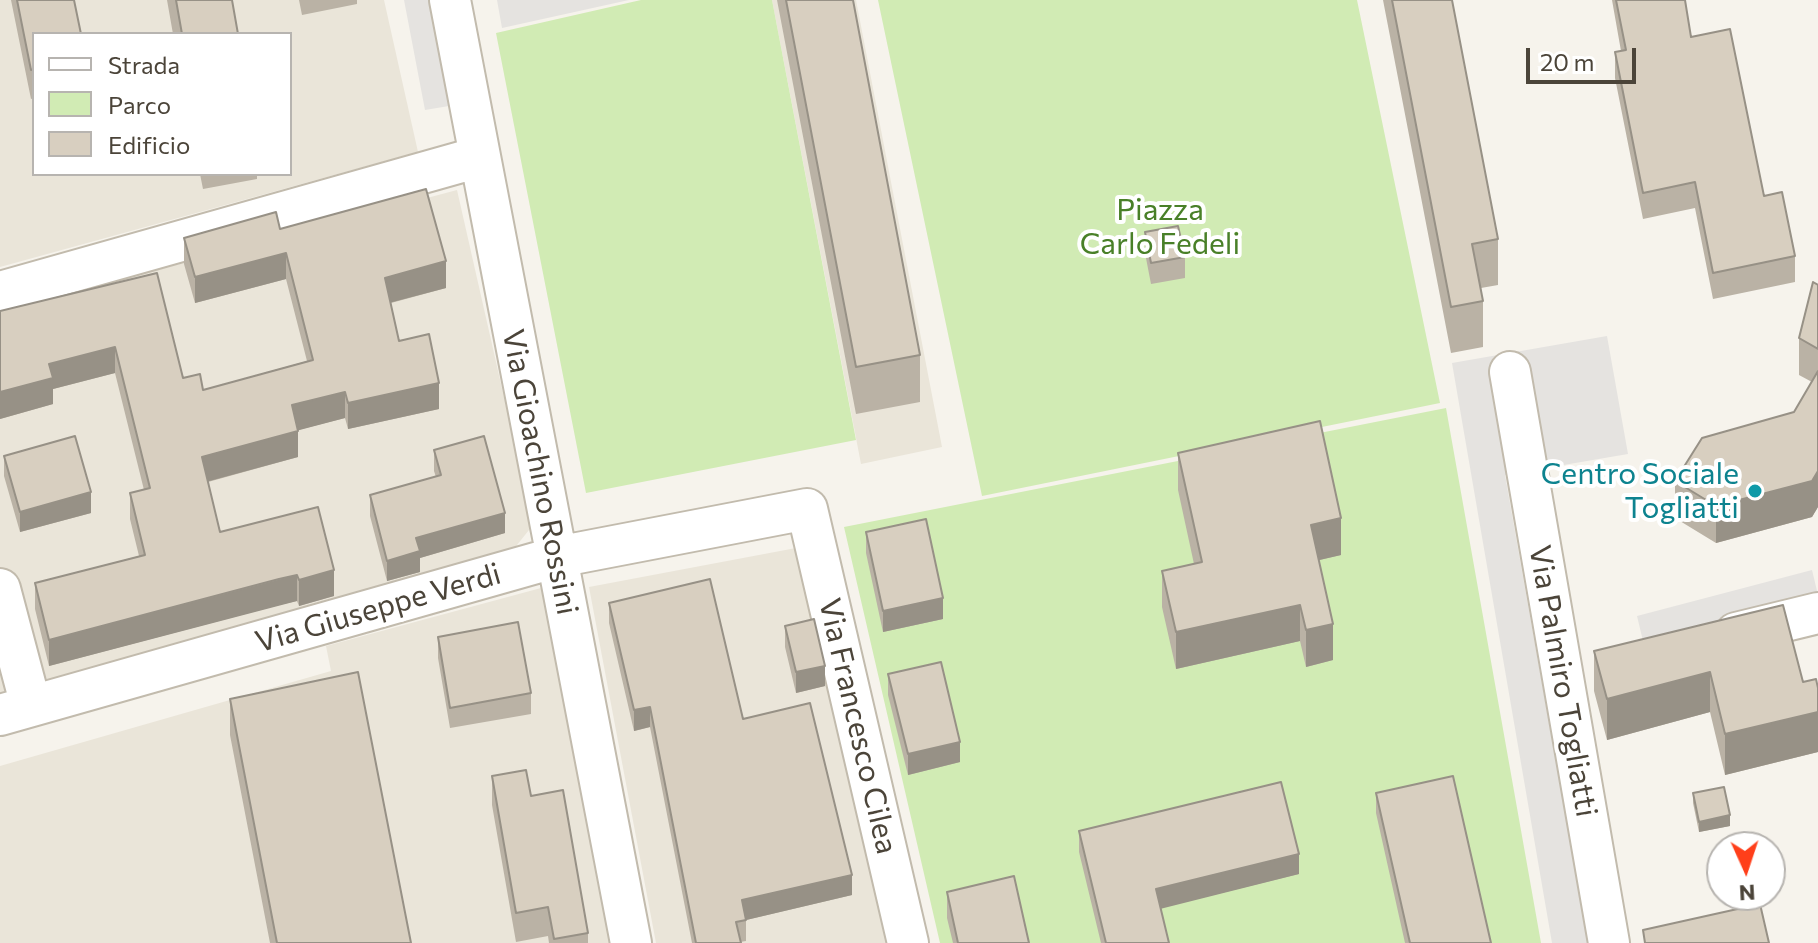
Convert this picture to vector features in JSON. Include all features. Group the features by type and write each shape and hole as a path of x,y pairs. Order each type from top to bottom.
{"street":[{"name":"Via Gioachino Rossini","path":"450,0 631,943"},
{"path":"0,292 479,157"},
{"name":"Via Palmiro Togliatti","path":"1510,372 1579,671 1609,943"},
{"name":"Via Giuseppe Verdi","path":"16,711 557,557 807,509"},
{"name":"Via Francesco Cilea","path":"807,509 908,943"},
{"path":"0,589 16,711"},
{"path":"1701,641 1818,613"}],"shaded area":[{"path":"0,0 384,0 418,152 0,267"},
{"path":"404,0 429,0 449,106 425,110"},
{"path":"497,0 629,0 502,28"},
{"path":"772,0 856,0 942,447 861,464"},
{"path":"457,190 533,525 509,555 0,696 0,312"},
{"path":"1607,336 1628,454 1505,475 1588,943 1552,943 1452,363"},
{"path":"796,548 889,943 656,943 589,587"},
{"path":"1812,570 1818,595 1643,641 1637,616"},
{"path":"541,588 612,943 0,943 0,766 331,671 326,646"}],"green space":[{"path":"641,0 772,0 856,440 586,493 496,33"},
{"name":"Piazza Carlo Fedeli","path":"878,0 1357,0 1440,403 982,496"},
{"path":"1446,408 1541,943 940,943 844,527"}],"building":[{"path":"17,0 74,0 81,32 32,32 31,70"},
{"path":"176,0 232,0 238,32 182,32"},
{"path":"786,0 853,0 920,355 856,367"},
{"path":"1392,0 1452,0 1498,239 1472,244 1483,301 1451,307"},
{"path":"1616,0 1685,0 1691,37 1730,29 1764,196 1782,192 1795,256 1713,273 1695,182 1643,193 1615,52 1626,50"},
{"path":"426,189 446,261 385,278 399,341 429,334 439,383 348,403 345,392 292,405 298,431 202,457 220,532 318,507 334,570 299,580 297,575 279,579 49,640 35,583 145,555 130,493 150,488 115,347 49,364 53,378 0,392 0,311 157,273 183,378 200,374 203,390 313,360 286,253 195,277 184,238 276,212 280,229"},
{"path":"1178,226 1185,257 1151,263 1145,232"},
{"path":"1813,282 1818,285 1818,349 1799,338"},
{"path":"1818,371 1818,471 1812,481 1716,506 1675,481 1702,438 1794,412"},
{"path":"1320,421 1341,518 1311,525 1333,624 1306,630 1300,605 1176,632 1162,571 1202,562 1178,453"},
{"path":"75,436 91,492 20,512 4,456"},
{"path":"484,436 505,513 416,538 420,551 387,561 370,495 441,475 434,450"},
{"path":"926,519 943,598 883,611 866,532"},
{"path":"710,579 743,719 810,703 852,875 742,900 746,920 736,922 741,943 696,943 650,707 634,710 609,603"},
{"path":"1783,605 1803,682 1816,679 1818,712 1725,734 1710,672 1607,699 1594,651"},
{"path":"814,619 825,666 796,672 785,626"},
{"path":"518,622 531,693 450,708 438,637"},
{"path":"941,662 960,742 908,754 888,674"},
{"path":"358,672 411,943 277,943 230,699"},
{"path":"526,770 531,796 563,790 588,933 554,939 548,907 516,913 492,776"},
{"path":"1453,776 1491,943 1410,943 1376,793"},
{"path":"1281,782 1299,854 1156,889 1169,943 1106,943 1079,831"},
{"path":"1724,787 1730,815 1699,822 1693,793"},
{"path":"1014,876 1029,943 958,943 947,892"},
{"path":"1728,911 1762,911 1769,943 1645,943 1643,930"}],"place":[{"name":"Centro Sociale Togliatti","path":"1755,491"}]}
